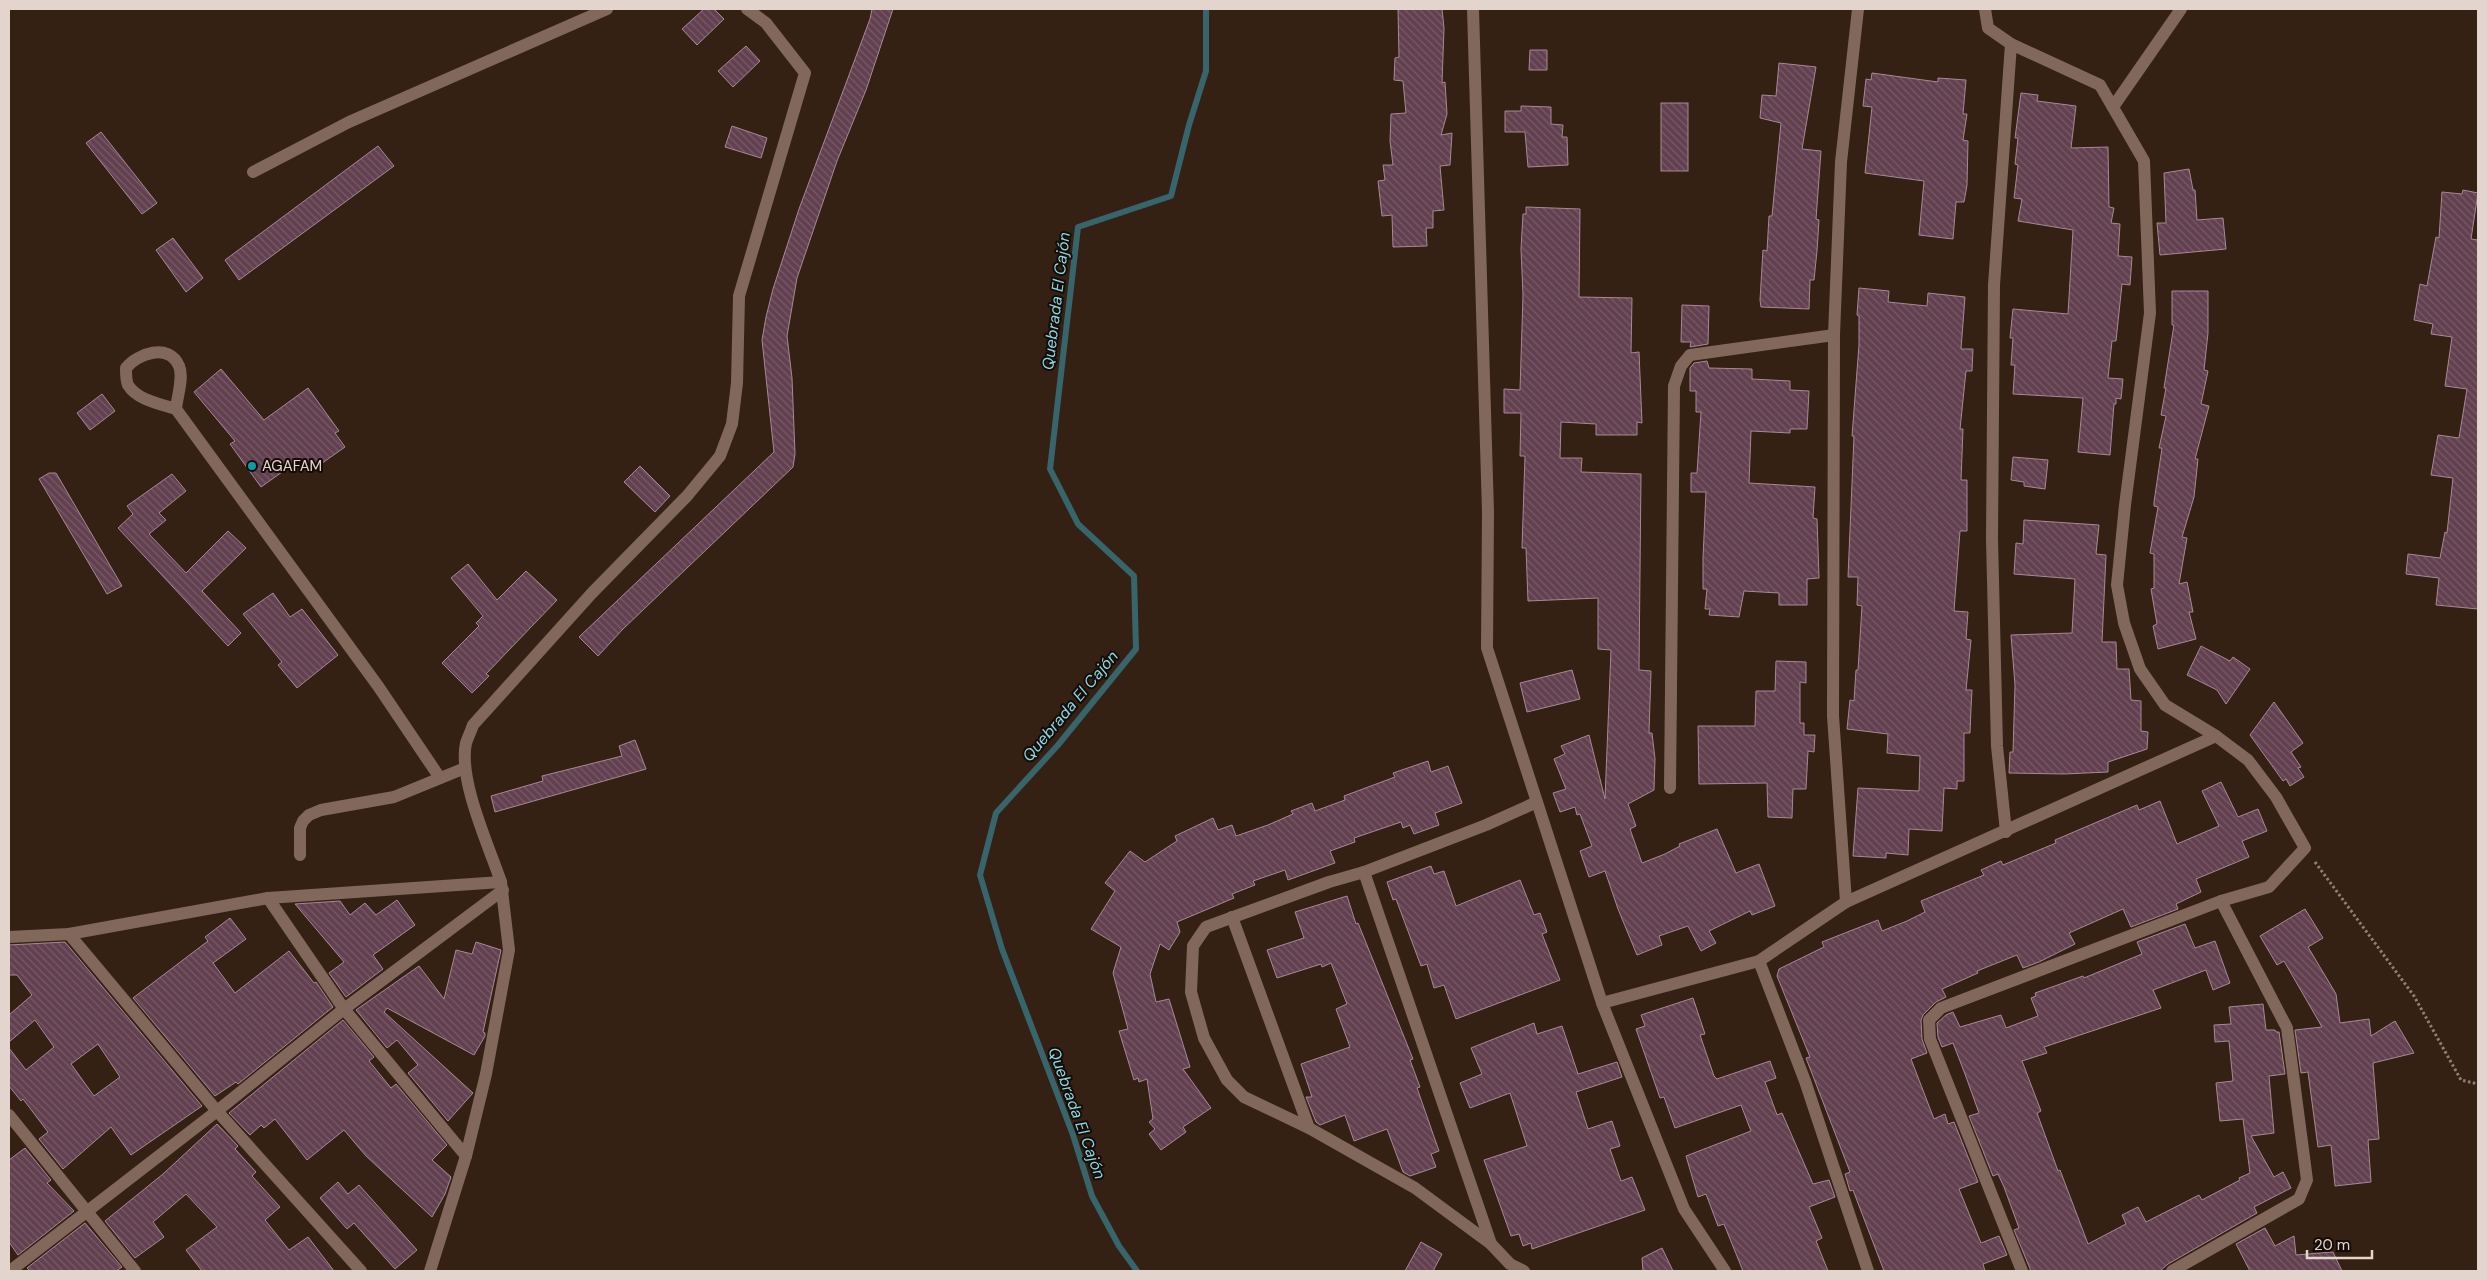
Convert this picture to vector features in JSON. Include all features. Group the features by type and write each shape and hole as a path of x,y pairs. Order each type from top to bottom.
{"street":[{"path":"253,172 349,122 607,9"},
{"path":"430,1271 466,1156 486,1074 508,950 502,886 475,808 465,768 466,744 473,725 592,593 687,496 720,456 732,424 737,383 739,296 805,73 766,23 747,9"},
{"path":"1473,9 1488,512 1487,648 1602,1004 1684,1209 1725,1271"},
{"path":"1846,902 1833,716 1834,335 1841,162 1858,9"},
{"path":"1985,9 1988,28 2011,44 2100,85 2144,161 2150,314 2125,505 2117,585 2124,623 2140,669 2165,705 2216,736 2248,760 2276,797 2305,848 2269,887 2221,901 1940,1008 1929,1020 1930,1039 2022,1271"},
{"path":"2113,107 2181,9"},
{"path":"2006,832 1997,746 1992,530 1994,286 2011,44"},
{"path":"1670,788 1674,386 1681,366 1690,355 1834,335"},
{"path":"176,409 180,380 179,366 171,357 159,352 145,354 132,360 126,368 127,384 138,395 154,403 176,409 378,686 440,778"},
{"path":"1602,1004 1759,961 1846,902 2006,832 2216,736"},
{"path":"300,855 300,828 303,821 310,815 321,810 394,796 465,768"},
{"path":"1524,1271 1510,1264 1491,1244 1415,1188 1309,1128 1244,1097 1227,1080 1204,1038 1191,992 1193,946 1206,927 1364,872 1486,825 1536,802"},
{"path":"1364,872 1491,1244"},
{"path":"9,937 69,934 268,898 502,886"},
{"path":"10,1271 217,1111 502,886"},
{"path":"268,898 344,1009 466,1156"},
{"path":"2172,1271 2299,1199 2307,1180 2287,1028 2221,901"},
{"path":"1232,917 1309,1128"},
{"path":"69,934 217,1111 361,1271"},
{"path":"1759,961 1805,1081 1868,1271"},
{"path":"9,1115 135,1271"}],"path":[{"path":"2305,848 2414,996 2461,1080 2478,1084"}],"building":[{"path":"704,9 714,9 724,19 697,45 682,29"},
{"path":"872,9 893,9 866,90 837,161 797,278 787,336 792,378 795,454 793,467 623,629 598,656 579,637 774,452 762,340 766,317 799,209 870,19"},
{"path":"1398,9 1442,9 1444,28 1442,83 1445,82 1447,114 1441,135 1452,133 1450,165 1440,166 1444,210 1433,211 1433,228 1426,228 1427,246 1393,247 1392,215 1382,216 1378,181 1385,180 1383,165 1393,165 1390,141 1391,114 1406,113 1403,81 1394,80 1395,58 1399,57"},
{"path":"746,46 760,61 733,87 718,71"},
{"path":"1530,50 1547,50 1547,70 1529,70"},
{"path":"1779,63 1816,67 1802,149 1821,151 1816,219 1819,220 1817,251 1814,280 1810,280 1809,309 1761,307 1760,300 1763,250 1767,251 1769,216 1772,216 1781,123 1760,118 1762,95 1776,96"},
{"path":"1872,73 1938,82 1938,78 1966,80 1963,114 1967,114 1963,140 1968,141 1967,185 1964,202 1956,202 1953,239 1919,235 1924,181 1865,173 1872,107 1863,106 1866,79 1871,80"},
{"path":"2021,93 2038,95 2037,101 2076,106 2071,148 2108,147 2109,207 2114,208 2111,223 2120,224 2118,256 2132,257 2130,285 2122,284 2116,341 2112,341 2108,378 2123,379 2121,399 2116,398 2116,404 2114,404 2110,455 2078,452 2083,398 2013,394 2015,365 2011,365 2013,338 2010,338 2013,309 2068,314 2073,230 2018,221 2022,199 2014,198 2018,165 2015,164 2018,138 2015,138"},
{"path":"1661,103 1688,103 1688,171 1661,171"},
{"path":"1521,106 1551,107 1551,124 1563,125 1562,137 1567,137 1568,165 1528,167 1525,132 1505,132 1505,111 1521,111"},
{"path":"732,126 767,138 761,158 725,147"},
{"path":"101,132 157,203 142,214 86,143"},
{"path":"378,146 394,166 239,280 225,260"},
{"path":"2189,169 2193,190 2195,190 2197,220 2223,218 2226,249 2160,255 2157,223 2166,223 2164,173"},
{"path":"2463,190 2478,193 2471,239 2478,240 2478,609 2436,605 2439,578 2406,574 2408,554 2440,558 2445,532 2447,533 2453,478 2431,475 2438,435 2459,438 2467,389 2445,386 2452,337 2431,334 2433,324 2414,320 2420,284 2427,286 2436,237 2439,238 2442,192 2462,194"},
{"path":"1526,207 1580,209 1579,297 1632,298 1631,353 1639,352 1642,423 1637,422 1637,435 1596,435 1596,424 1561,422 1560,458 1582,458 1581,472 1641,474 1639,670 1651,671 1649,733 1652,733 1655,759 1654,790 1628,804 1636,826 1630,829 1642,863 1665,854 1680,846 1679,844 1717,829 1736,873 1759,864 1775,906 1752,915 1750,911 1709,931 1716,943 1701,951 1688,926 1659,936 1662,945 1637,955 1605,871 1589,877 1580,851 1592,846 1580,814 1577,815 1575,807 1560,812 1553,793 1566,789 1554,759 1565,754 1561,746 1589,735 1605,799 1611,650 1598,649 1598,598 1528,601 1526,548 1522,548 1525,456 1520,456 1521,413 1504,413 1504,389 1520,390 1523,295 1521,249 1523,214 1526,214"},
{"path":"173,238 203,278 186,292 156,250"},
{"path":"1859,288 1889,291 1888,302 1927,306 1928,293 1965,297 1961,349 1973,349 1972,371 1966,371 1960,429 1963,429 1961,480 1967,480 1967,531 1960,531 1954,611 1968,612 1966,639 1971,640 1966,690 1972,690 1970,733 1964,733 1964,781 1957,781 1957,789 1944,788 1942,831 1909,829 1908,855 1886,853 1886,858 1853,856 1858,788 1919,791 1920,756 1887,753 1888,734 1847,729 1850,700 1854,701 1856,670 1858,670 1862,606 1857,605 1858,577 1848,577 1854,436 1852,436 1859,345 1859,316 1857,315"},
{"path":"2172,291 2208,291 2208,333 2204,370 2208,371 2201,404 2209,406 2195,459 2198,459 2194,497 2182,537 2187,538 2179,584 2187,582 2193,612 2189,612 2196,639 2158,649 2153,626 2157,624 2151,589 2154,588 2154,554 2150,553 2158,507 2154,506 2154,502 2162,448 2159,448 2166,416 2161,415 2174,325 2172,325"},
{"path":"1682,305 1709,306 1708,344 1690,347 1691,342 1681,342"},
{"path":"1707,361 1709,368 1752,369 1752,379 1790,381 1790,390 1809,391 1807,429 1790,429 1790,433 1751,431 1749,483 1815,487 1813,518 1817,519 1819,578 1807,579 1807,605 1779,605 1779,593 1744,591 1739,617 1709,615 1710,609 1705,609 1707,589 1703,589 1703,558 1706,492 1691,492 1691,473 1697,473 1701,412 1696,412 1696,391 1690,391 1690,368 1694,363"},
{"path":"221,369 264,420 308,388 339,431 335,433 345,447 308,473 299,460 261,487 230,444 235,441 194,392"},
{"path":"102,394 115,411 90,430 77,413"},
{"path":"2013,457 2048,460 2045,489 2024,486 2024,482 2011,480"},
{"path":"640,466 670,496 655,512 624,482"},
{"path":"49,473 56,473 122,586 107,594 39,479"},
{"path":"172,474 186,491 159,513 166,520 149,534 186,573 228,531 246,548 202,591 241,633 228,646 118,528 133,514 127,506"},
{"path":"2024,520 2099,525 2096,554 2106,555 2102,642 2116,642 2117,669 2129,669 2131,700 2141,701 2141,731 2148,732 2147,749 2108,762 2108,772 2064,774 2009,773 2010,752 2013,752 2015,685 2011,635 2072,633 2075,579 2014,574 2016,543 2023,544"},
{"path":"468,564 497,600 526,571 557,600 486,674 489,676 472,693 442,663 479,626 476,623 483,616 451,578"},
{"path":"273,593 290,617 302,609 338,655 297,688 278,665 282,662 243,614"},
{"path":"2201,646 2230,661 2233,657 2250,669 2226,704 2217,690 2187,675"},
{"path":"1776,661 1806,662 1806,683 1800,682 1800,723 1804,723 1804,735 1815,735 1814,752 1808,751 1806,789 1793,789 1792,818 1768,817 1767,783 1699,784 1698,726 1755,726 1756,691 1775,691"},
{"path":"1572,670 1580,699 1527,712 1520,683"},
{"path":"2274,702 2303,743 2291,752 2301,767 2298,768 2304,777 2290,786 2286,779 2283,781 2250,735"},
{"path":"635,740 646,769 495,812 491,796 543,781 542,776 622,756 619,746"},
{"path":"1428,761 1431,772 1448,766 1462,803 1435,813 1439,825 1414,834 1410,825 1403,828 1401,822 1354,838 1355,842 1330,851 1335,863 1288,880 1285,870 1253,881 1255,885 1232,894 1234,898 1177,922 1180,932 1169,950 1160,944 1150,974 1156,1002 1169,999 1190,1067 1183,1069 1211,1108 1183,1127 1186,1132 1161,1150 1149,1134 1155,1129 1149,1122 1153,1119 1147,1079 1139,1082 1138,1078 1134,1080 1119,1031 1128,1029 1113,973 1121,947 1091,929 1115,891 1105,883 1130,851 1145,862 1177,841 1175,836 1213,818 1218,830 1232,825 1236,836 1268,825 1293,814 1291,811 1312,803 1315,811 1345,800 1344,796 1395,777 1393,773"},
{"path":"2221,782 2238,817 2258,809 2267,831 2242,841 2249,857 2196,879 2201,892 2176,904 2178,909 2131,927 2123,909 2069,933 2075,944 2039,962 2023,968 2017,955 1977,971 1978,973 1942,989 1946,997 1936,1002 1923,1015 1921,1020 1922,1039 1927,1053 1911,1059 1934,1119 1945,1114 1948,1124 1954,1122 1978,1182 1959,1189 1981,1243 1999,1236 2007,1255 1983,1264 1985,1271 1884,1271 1853,1190 1850,1191 1845,1174 1850,1172 1806,1058 1810,1057 1777,976 1779,969 1824,947 1822,942 1878,920 1882,931 1907,921 1925,912 1921,901 1984,875 1981,870 2001,861 2003,865 2056,843 2055,840 2137,805 2139,810 2160,801 2177,844 2219,826 2202,791"},
{"path":"1431,866 1434,874 1444,871 1456,906 1520,880 1534,915 1540,913 1547,932 1542,934 1560,980 1456,1019 1444,985 1434,988 1427,964 1421,966 1396,899 1393,900 1387,882"},
{"path":"1347,896 1356,924 1358,923 1413,1059 1410,1060 1420,1087 1417,1088 1439,1151 1431,1154 1436,1167 1410,1176 1403,1172 1387,1129 1354,1141 1345,1115 1320,1125 1316,1122 1306,1097 1312,1097 1301,1064 1350,1047 1336,1009 1347,1004 1331,963 1322,967 1321,964 1277,978 1267,950 1304,938 1295,912"},
{"path":"397,900 415,925 373,955 383,969 346,997 329,973 344,962 295,904 340,901 350,915 365,903 376,915"},
{"path":"2305,909 2323,938 2308,947 2336,994 2340,1023 2369,1019 2371,1036 2395,1021 2414,1053 2373,1063 2379,1139 2368,1140 2371,1182 2335,1186 2331,1145 2318,1147 2308,1072 2301,1073 2295,1030 2322,1027 2284,961 2277,965 2260,936"},
{"path":"230,918 246,939 213,963 235,993 289,951 314,983 316,982 333,1007 238,1084 236,1082 215,1096 133,998 208,941 205,937"},
{"path":"2185,924 2195,948 2215,941 2230,983 2213,990 2206,970 2153,990 2161,1008 2044,1047 2047,1053 2022,1061 2041,1111 2037,1113 2058,1171 2060,1170 2088,1244 2126,1224 2122,1215 2138,1207 2146,1222 2199,1195 2202,1200 2250,1173 2243,1119 2220,1121 2216,1083 2233,1081 2229,1041 2215,1042 2214,1025 2231,1024 2229,1007 2263,1004 2266,1030 2279,1032 2285,1074 2269,1076 2274,1133 2251,1136 2274,1177 2283,1172 2291,1188 2254,1207 2257,1213 2168,1264 2160,1271 2031,1271 2014,1230 2019,1228 2004,1187 1998,1174 1993,1176 1969,1116 1979,1113 1965,1074 1953,1043 1942,1047 1938,1037 1937,1023 1953,1012 1960,1027 2001,1015 2006,1028 2038,1016 2031,998 2036,996 2035,993 2083,976 2084,978 2142,954 2137,942"},
{"path":"65,942 202,1106 131,1155 111,1127 63,1169 39,1139 48,1132 23,1099 21,1101 9,1086 9,1048 26,1070 54,1047 35,1020 9,1042 9,1015 32,995 17,975 9,975 9,945","holes":["98,1044 120,1077 94,1096 71,1064"]},
{"path":"476,942 501,950 483,1032 485,1036 474,1055 387,1008 384,1012 473,1093 448,1121 408,1073 418,1065 397,1040 387,1048 356,1010 419,966 444,999 456,950 472,954"},
{"path":"1693,998 1705,1034 1700,1035 1714,1076 1717,1079 1770,1061 1776,1078 1765,1082 1777,1115 1782,1113 1813,1184 1829,1180 1835,1197 1809,1207 1822,1238 1816,1241 1828,1271 1743,1271 1724,1224 1718,1226 1706,1194 1698,1197 1686,1156 1751,1131 1741,1105 1675,1128 1664,1097 1660,1098 1636,1029 1645,1026 1641,1015"},
{"path":"343,1020 374,1057 369,1061 391,1088 396,1084 447,1145 432,1160 451,1177 445,1194 432,1217 366,1156 344,1130 307,1160 275,1119 264,1128 261,1125 250,1135 229,1113"},
{"path":"1534,1023 1537,1034 1562,1026 1578,1074 1617,1062 1622,1077 1576,1092 1588,1129 1612,1121 1620,1146 1610,1149 1621,1181 1632,1177 1645,1210 1532,1249 1531,1243 1523,1246 1519,1234 1511,1236 1484,1160 1527,1146 1510,1093 1470,1108 1460,1083 1482,1074 1471,1048"},
{"path":"217,1124 238,1146 235,1149 256,1172 252,1176 280,1207 265,1220 289,1250 308,1237 334,1271 202,1271 186,1250 217,1227 186,1194 153,1222 164,1237 135,1258 105,1221 163,1174"},
{"path":"25,1148 51,1180 47,1183 74,1211 18,1255 9,1242 9,1160"},
{"path":"338,1182 348,1194 359,1185 417,1250 395,1269 354,1223 347,1229 320,1198"},
{"path":"85,1223 122,1267 116,1271 30,1271 27,1268"},
{"path":"2265,1228 2275,1246 2294,1236 2296,1255 2333,1252 2342,1271 2250,1271 2236,1244"},
{"path":"1421,1242 1442,1254 1433,1271 1405,1271"},
{"path":"1662,1248 1673,1271 1643,1271 1642,1258"}],"waterway":[{"name":"Quebrada El Cajón","path":"1137,1271 1119,1246 1092,1196 1073,1135 1002,949 980,875 996,813 1058,745 1136,649 1134,576 1078,524 1050,469 1078,227 1171,196 1189,125 1206,71 1206,9"}],"place":[{"name":"AGAFAM","path":"252,466"}]}
